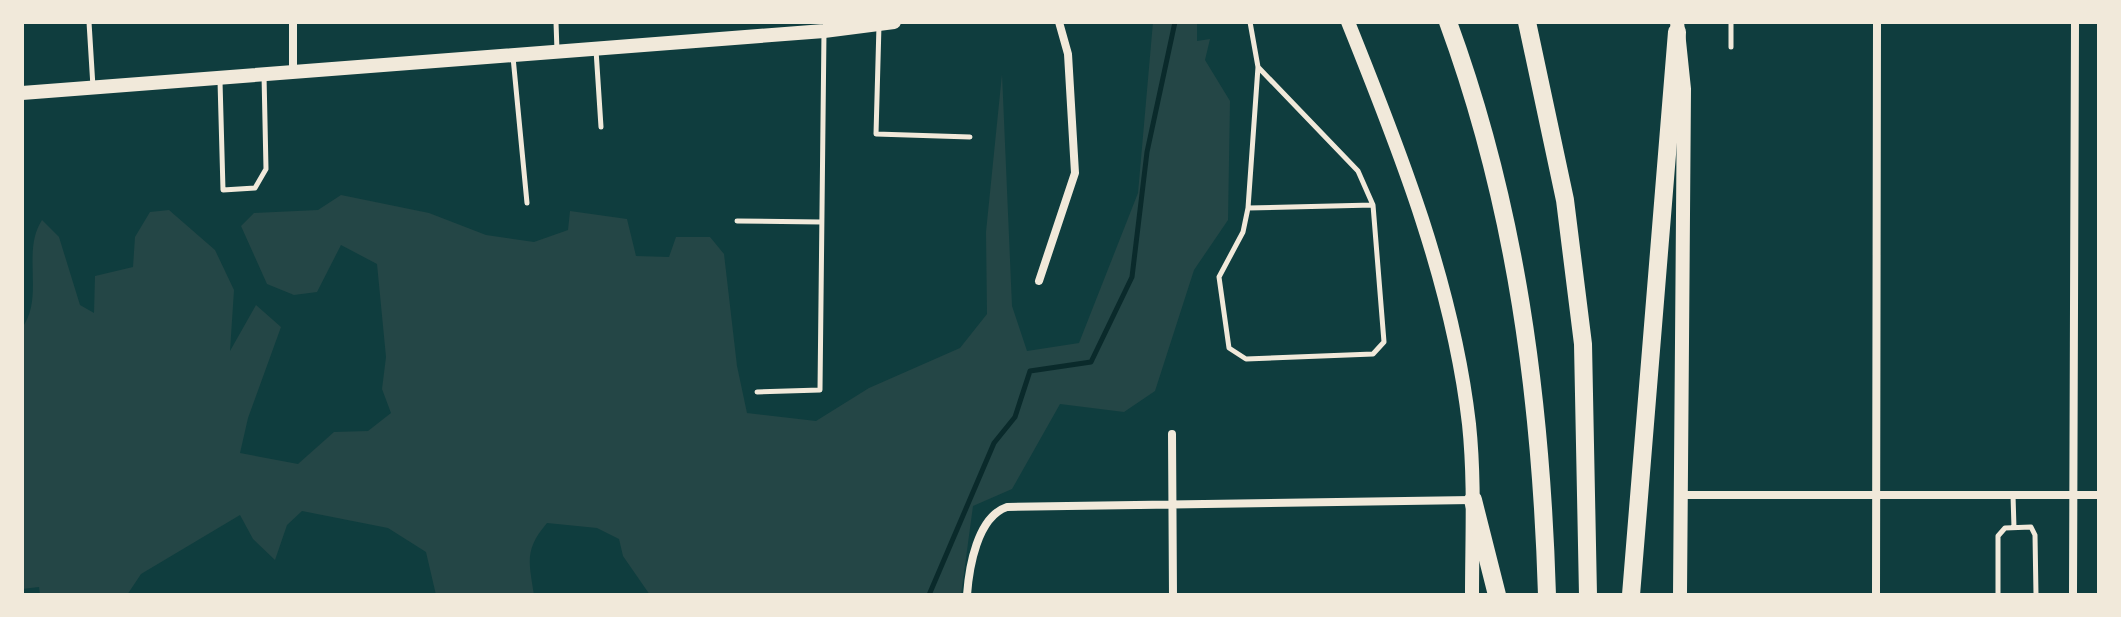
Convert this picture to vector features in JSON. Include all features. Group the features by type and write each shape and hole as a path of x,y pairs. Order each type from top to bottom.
{"highway":[{"path":"1527,22 1556,153"},
{"path":"1538,22 1573,255 1583,344 1588,595"},
{"path":"1448,24 1486,137 1519,278 1539,433 1547,595"},
{"path":"1631,595 1677,27"},
{"path":"1473,500 1497,595"}],"main road":[{"path":"1348,22 1411,186 1447,311 1468,422 1473,500 1472,595"},
{"path":"22,93 824,31 886,23"},
{"path":"1677,27 1684,89 1680,595"}],"street":[{"path":"293,22 293,72"},
{"path":"1039,281 1075,173 1068,54 1059,22"},
{"path":"1876,595 1877,22"},
{"path":"2073,595 2075,22"},
{"path":"1172,434 1173,595"},
{"path":"1682,495 2099,495"},
{"path":"967,595 977,546 991,517 1001,509 1026,505 1473,500"}],"lane":[{"path":"89,22 93,88"},
{"path":"556,22 557,52"},
{"path":"1250,22 1258,67 1248,208 1243,232 1219,277 1229,348 1246,359 1373,354 1384,342 1373,205 1358,171 1258,67"},
{"path":"1731,22 1731,47"},
{"path":"886,23 876,134 970,137"},
{"path":"757,392 820,390 824,31"},
{"path":"596,49 601,127"},
{"path":"512,56 527,203"},
{"path":"220,78 223,190 242,190 255,188 266,169 264,74"},
{"path":"1248,208 1373,205"},
{"path":"737,221 821,222"},
{"path":"2013,495 2014,528"},
{"path":"1998,595 1998,536 2005,528 2031,527 2035,535 2036,595"}],"shaded area":[{"path":"1153,22 1197,22 1197,41 1210,39 1205,60 1230,101 1228,220 1194,270 1155,391 1124,412 1060,404 1012,489 973,506 961,595 650,595 623,556 619,539 597,528 547,523 531,549 534,595 436,595 426,552 388,528 302,511 287,525 275,560 253,539 240,515 141,574 127,595 40,595 39,587 22,589 22,328 32,303 33,246 42,220 59,237 80,305 94,313 95,276 133,267 135,237 150,212 169,210 215,250 234,290 230,351 256,305 281,327 248,418 240,453 298,464 334,432 368,431 391,413 382,389 386,357 377,264 341,245 317,292 294,295 267,284 241,226 254,213 318,210 341,195 429,213 486,235 534,242 568,230 570,211 627,219 636,256 669,257 676,237 710,237 724,254 737,366 747,413 816,421 869,388 960,348 987,314 986,232 1002,74 1012,306 1027,351 1079,343 1138,193"}],"waterway":[{"path":"929,595 994,443 1015,417 1030,371 1091,362 1132,277 1147,152 1175,22"}]}
